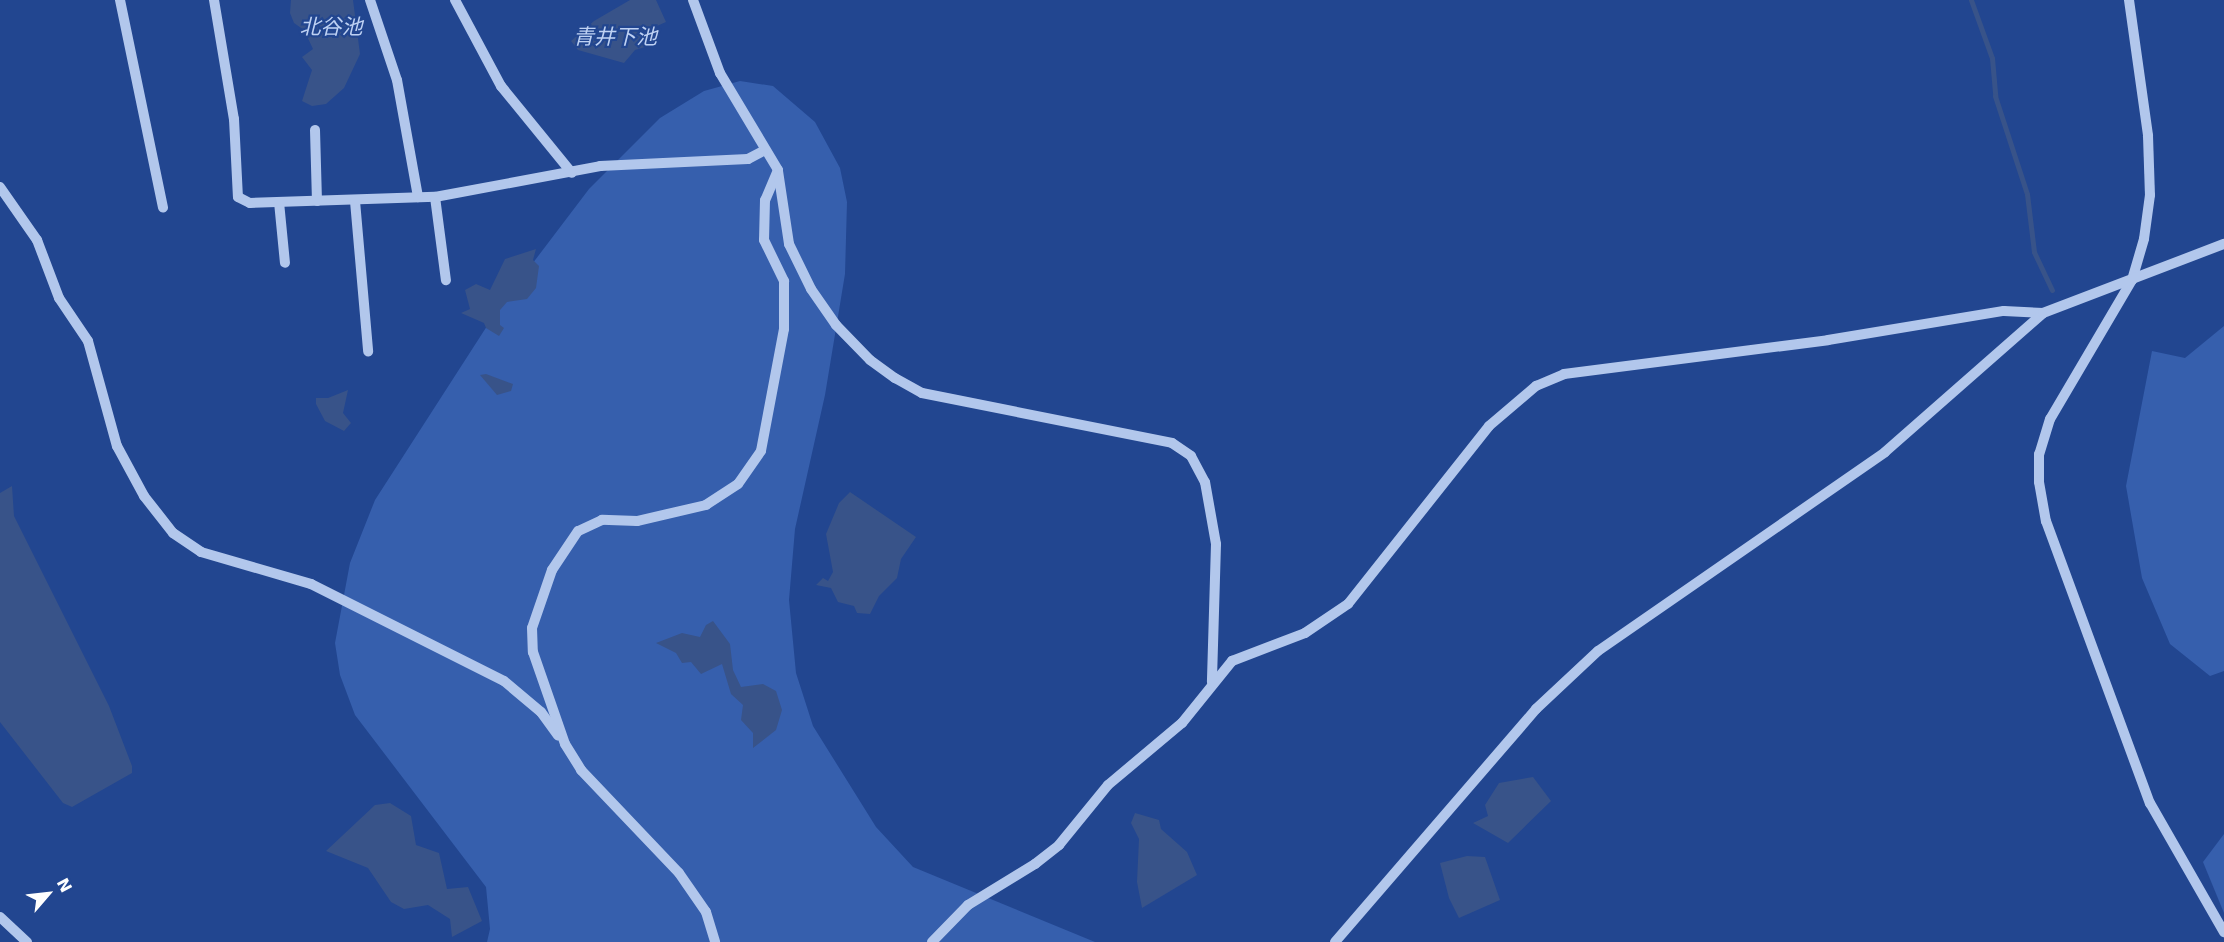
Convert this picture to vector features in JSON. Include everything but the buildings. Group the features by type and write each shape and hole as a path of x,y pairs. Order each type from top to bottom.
{"street":[{"path":"120,0 163,208"},
{"path":"214,0 234,119 237,197 250,203 355,201 435,196 630,163 748,159 765,150"},
{"path":"370,0 397,80 418,196"},
{"path":"455,0 501,86 572,173"},
{"path":"693,0 720,73 778,170 789,244 811,289 836,325 870,360 895,378 922,393 1172,443 1191,456 1205,483 1216,544 1212,682"},
{"path":"2129,0 2148,136 2150,195 2144,239 2132,280 2050,419 2039,454 2039,482 2046,521 2150,803 2224,932"},
{"path":"315,130 317,201"},
{"path":"565,744 533,652 532,628 564,547 578,531 602,520 637,521 706,505 738,484 761,451 784,329 784,281 764,240 765,200 778,170"},
{"path":"0,187 37,240 59,298 88,341 117,446 144,496 172,533 201,552 311,584 504,681 541,712 581,770 678,873 706,912 715,942"},
{"path":"435,196 446,280"},
{"path":"355,201 368,351"},
{"path":"279,202 285,262"},
{"path":"1335,942 1568,677 1621,634 1885,452 1998,348 2043,313 2224,244"},
{"path":"932,942 968,905 1035,864 1059,845 1108,785 1182,723 1212,682 1232,661 1305,633 1348,603 1489,426 1536,386 1564,374 1828,340 2004,311 2043,313"},
{"path":"0,918 27,942"}],"shaded area":[{"path":"740,81 773,86 815,122 840,168 847,202 845,274 825,395 795,529 789,600 796,673 813,726 876,827 913,867 1095,942 487,942 490,929 486,887 355,715 340,675 335,643 350,563 375,500 498,309 589,189 660,118 704,91"},
{"path":"2224,326 2224,671 2210,676 2170,644 2142,578 2126,486 2152,351 2185,358"},
{"path":"2224,834 2224,913 2203,862"}],"water":[{"name":"北谷池","path":"291,0 353,0 360,54 344,88 326,104 312,106 302,101 312,70 302,57 313,49 304,30 294,23 290,13"},
{"name":"青井下池","path":"630,0 656,0 666,22 650,29 645,47 635,50 624,63 578,50 571,41 594,21"},
{"path":"536,249 533,260 539,266 536,288 527,299 507,302 500,310 500,325 504,328 499,336 486,328 484,323 461,313 470,309 465,290 476,284 490,290 505,259"},
{"path":"486,374 513,384 511,391 497,395 480,375"},
{"path":"348,390 343,413 351,423 344,431 325,421 316,404 316,398 328,398"},
{"path":"12,486 14,516 109,706 132,766 132,773 72,807 63,803 0,722 0,493"},
{"path":"850,492 916,537 901,559 897,578 879,596 870,614 857,613 854,606 838,602 831,588 816,585 823,578 828,581 833,572 826,534 839,503"},
{"path":"713,621 730,644 733,670 741,687 763,684 776,691 782,710 776,730 753,748 753,733 741,720 743,705 731,694 722,664 701,674 691,662 682,663 676,653 656,643 682,633 700,637 706,625"},
{"path":"1533,777 1551,801 1508,843 1473,823 1488,816 1485,805 1499,783"},
{"path":"390,803 411,816 416,845 439,853 447,889 468,887 482,921 452,937 450,919 428,905 404,909 391,902 368,868 326,851 375,805"},
{"path":"1135,813 1159,820 1161,829 1187,852 1197,875 1142,908 1137,882 1139,839 1131,823"},
{"path":"1467,856 1485,857 1500,900 1459,918 1449,898 1440,863"}],"waterway":[{"path":"1971,0 1992,58 1995,96 2027,194 2034,252 2052,290"}]}
